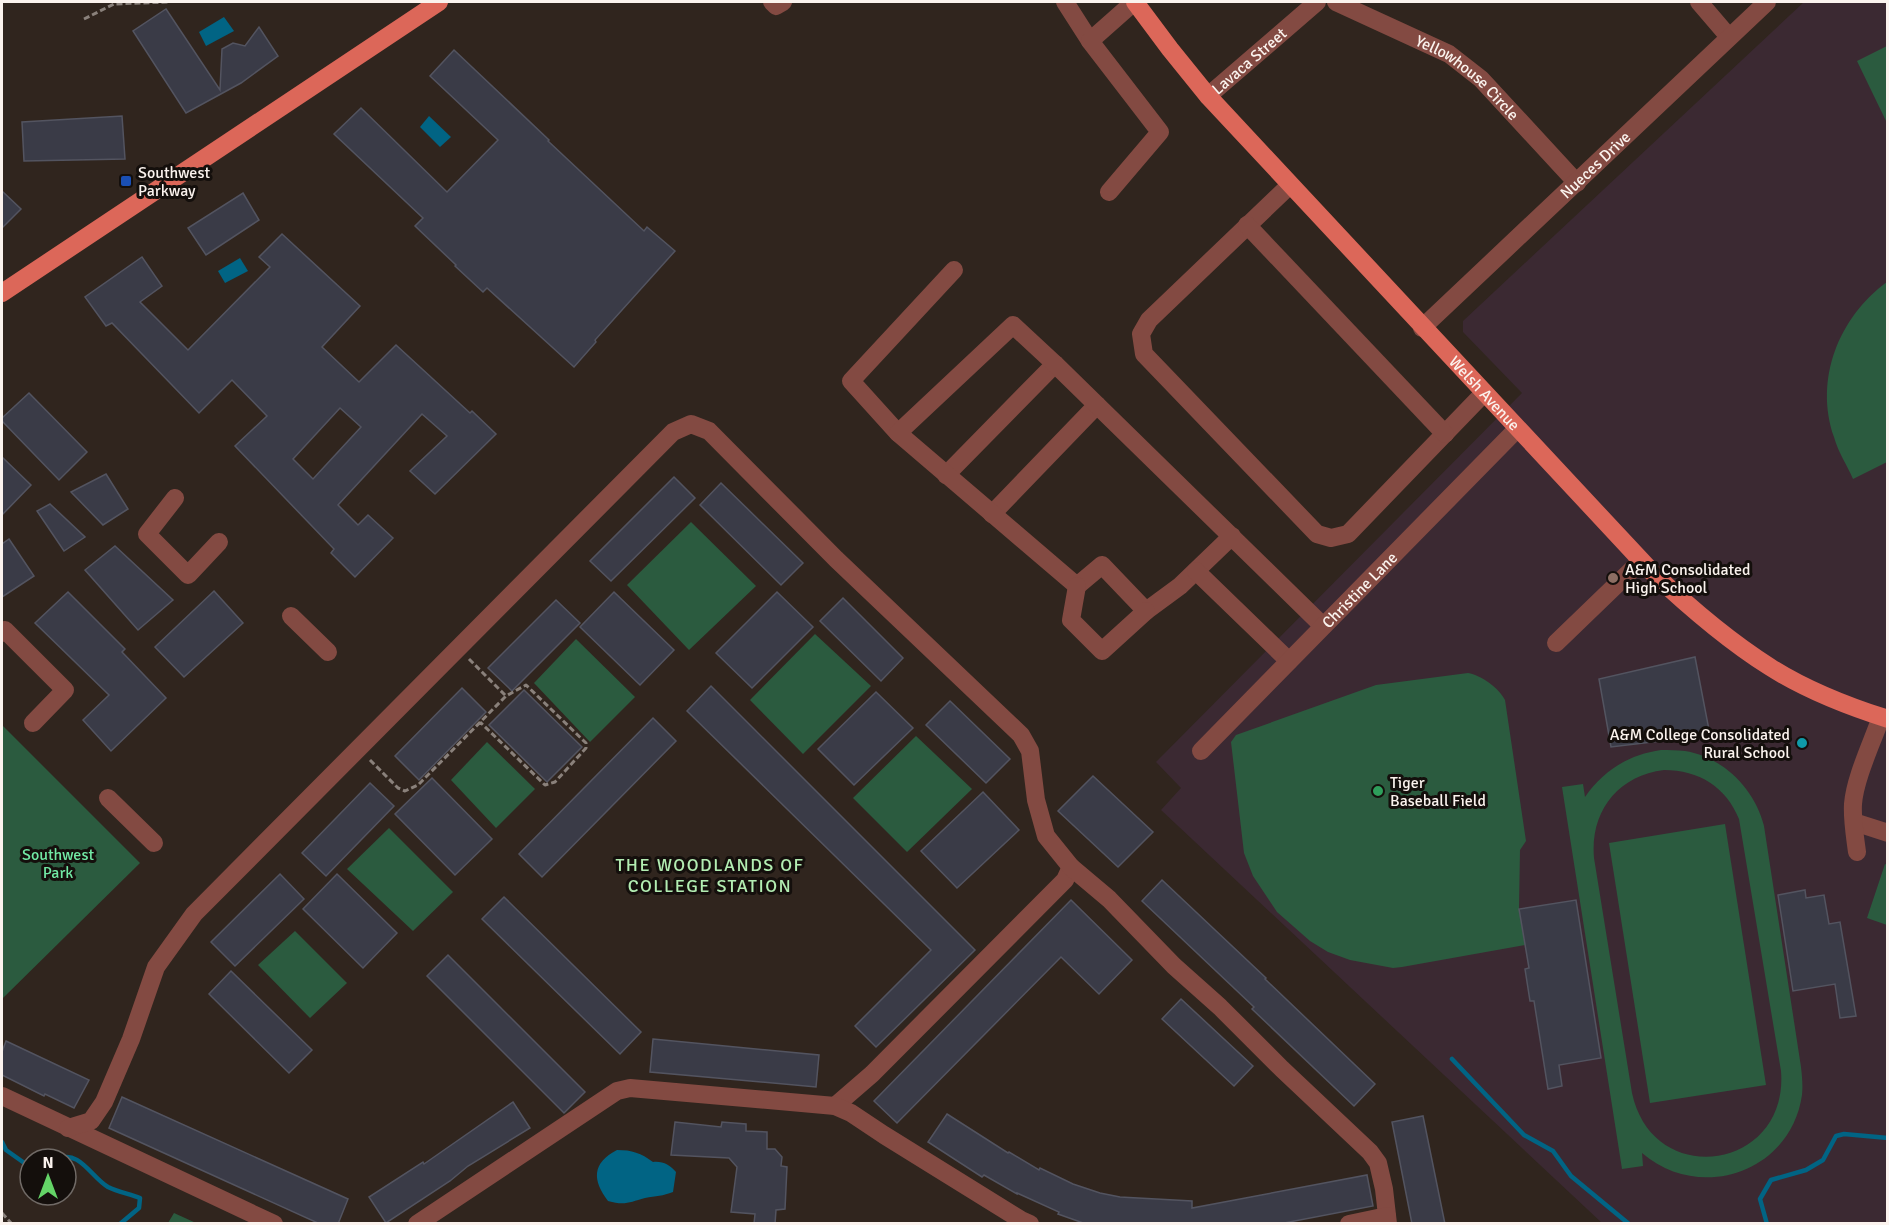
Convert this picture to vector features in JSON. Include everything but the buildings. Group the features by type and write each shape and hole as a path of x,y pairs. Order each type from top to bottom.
{"main road":[{"path":"2,293 439,2"},
{"name":"Welsh Avenue","path":"1135,2 1208,96 1641,561 1700,615 1771,668 1810,689 1884,718"}],"street":[{"path":"772,2 776,6 783,2"},
{"path":"1065,2 1090,41 1160,132 1109,192"},
{"path":"1090,41 1135,2"},
{"name":"Lavaca Street","path":"1208,96 1317,2"},
{"name":"Yellowhouse Circle","path":"1336,2 1449,54 1481,79 1577,183"},
{"path":"1699,2 1729,37"},
{"name":"Nueces Drive","path":"1422,328 1767,2"},
{"path":"1290,185 1149,320 1141,334 1144,354 1317,534 1331,538 1348,534 1484,393"},
{"path":"1247,225 1445,434"},
{"path":"954,270 851,381 898,433 1077,586"},
{"path":"898,433 1012,325 1055,364 1323,626"},
{"path":"946,475 1055,364"},
{"path":"992,514 1097,405"},
{"path":"68,1128 91,1121 104,1102 131,1039 156,967 194,915 229,877 673,432 691,424 709,431 845,568 1021,735 1030,751 1036,800 1046,836 1071,867 1108,899 1174,966 1220,1007 1365,1147 1378,1163 1384,1189 1387,1220 1349,1224"},
{"name":"Christine Lane","path":"1201,751 1517,429"},
{"path":"175,498 147,534 188,575 219,542"},
{"path":"1146,611 1102,565 1077,586 1071,620 1102,651 1146,611 1180,586 1232,536"},
{"path":"1556,643 1641,561"},
{"path":"1196,571 1289,661"},
{"path":"291,616 328,652"},
{"path":"2,633 5,630 65,690 33,723"},
{"path":"1857,852 1853,808 1855,792 1884,718"},
{"path":"108,798 154,843"},
{"path":"1854,822 1887,833"},
{"path":"835,1107 872,1074 1065,880 1071,867"},
{"path":"417,1224 617,1091 630,1089 835,1107 851,1113 1030,1224"},
{"path":"2,1096 273,1224"}],"path":[{"path":"84,19 114,4 169,2"},
{"path":"457,648 506,696"},
{"path":"358,748 398,788 405,791 418,785 506,696 526,686 586,743 586,748 555,782 545,785 480,723"},
{"path":"2,1213 12,1224"},
{"path":"482,1224 494,1222 503,1224"}],"shaded area":[{"name":"A&M Consolidated High School","path":"1804,2 1887,2 1887,1223 1602,1223 1161,810 1181,788 1156,762 1522,393 1463,332 1463,321"}],"green space":[{"path":"1887,46 1887,123 1857,61"},
{"path":"1887,282 1887,462 1853,479 1836,443 1829,415 1827,393 1829,372 1844,331 1870,296"},
{"path":"691,522 756,586 689,650 627,585"},
{"path":"815,634 871,686 803,754 750,700"},
{"path":"576,639 635,697 590,742 534,683"},
{"name":"Tiger Baseball Field","path":"1468,673 1489,683 1505,700 1526,841 1520,850 1519,909 1525,945 1393,968 1350,960 1328,952 1310,941 1277,912 1253,876 1244,853 1231,742 1236,735 1376,685"},
{"name":"Southwest Park","path":"2,725 140,863 2,999"},
{"path":"916,736 972,789 907,852 853,798"},
{"path":"487,742 535,789 496,828 451,780"},
{"path":"1685,751 1712,760 1735,777 1745,788 1760,812 1764,826 1801,1067 1802,1095 1794,1122 1781,1144 1762,1160 1740,1172 1715,1177 1690,1176 1665,1168 1642,1153 1643,1166 1622,1169 1562,787 1583,784 1585,797 1600,779 1618,765 1649,752","holes":["1664,770 1700,777 1719,789 1739,819 1781,1071 1778,1104 1764,1130 1743,1147 1717,1156 1690,1155 1665,1145 1645,1124 1632,1093 1594,858 1594,841 1602,812 1620,788 1647,774"]},
{"path":"1725,824 1766,1085 1650,1103 1609,843"},
{"path":"389,828 453,892 413,931 347,869"},
{"path":"1885,864 1888,865 1887,925 1867,918"},
{"path":"295,931 347,983 310,1018 258,965"},
{"path":"174,1213 196,1223 168,1223"}],"water":[{"path":"224,17 234,31 206,46 199,32"},
{"path":"429,116 451,137 440,147 420,127"},
{"path":"240,258 248,271 225,283 218,271"},
{"path":"617,1150 636,1153 653,1162 671,1167 676,1172 673,1192 627,1203 608,1201 599,1186 597,1172 603,1160"}],"waterway":[{"path":"1452,1059 1524,1135 1553,1151 1571,1176 1629,1224"},
{"path":"1767,1224 1760,1199 1771,1180 1806,1170 1823,1160 1836,1136 1844,1134 1888,1138"},
{"path":"2,1142 6,1150 18,1158"},
{"path":"78,1161 108,1187 140,1198 139,1208 120,1224"}],"place":[{"name":"Southwest Parkway","path":"126,181"},
{"name":"A&M Consolidated High School","path":"1613,578"},
{"name":"A&M College Consolidated Rural School","path":"1802,743"},
{"name":"Tiger Baseball Field","path":"1378,791"}],"district":[{"name":"THE WOODLANDS OF COLLEGE STATION","path":"710,875"}]}
